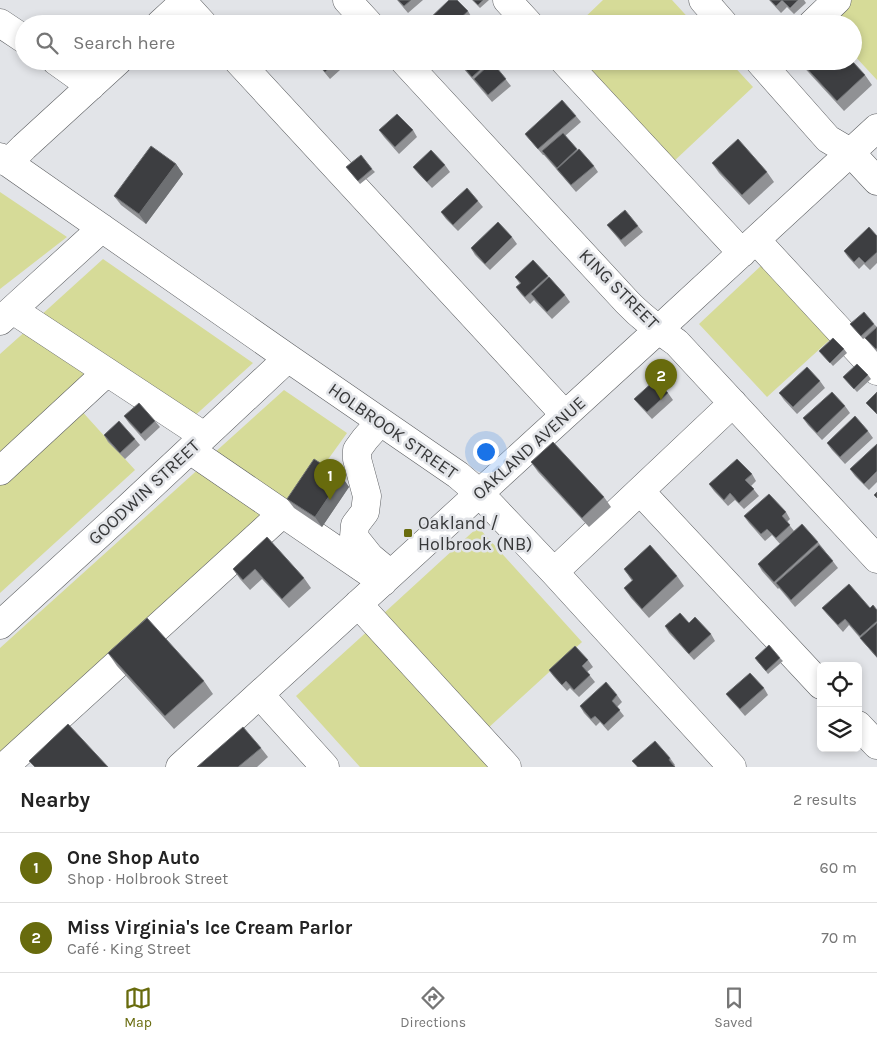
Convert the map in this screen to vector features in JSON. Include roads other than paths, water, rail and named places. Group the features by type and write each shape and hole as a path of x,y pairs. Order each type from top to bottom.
{"street":[{"path":"347,0 361,15"},
{"path":"507,0 521,15"},
{"path":"702,0 716,15"},
{"path":"822,15 838,0"},
{"path":"170,15 185,1 196,15"},
{"path":"0,22 15,33"},
{"path":"69,70 91,86"},
{"path":"4,160 24,146 108,70"},
{"path":"246,70 565,415"},
{"name":"KING STREET","path":"412,70 627,302 658,330 676,342 877,558"},
{"path":"573,70 877,371"},
{"path":"771,70 828,139 850,152 877,181"},
{"name":"OAKLAND AVENUE","path":"180,767 877,128"},
{"name":"HOLBROOK STREET","path":"4,160 380,422 458,474 479,493 554,572 732,767"},
{"path":"102,228 4,317 107,372 283,513 387,578"},
{"name":"GOODWIN STREET","path":"0,625 288,358"},
{"path":"0,471 107,372"},
{"path":"554,572 733,403"},
{"path":"380,422 357,450 357,459 367,496 364,512 355,525 354,537 387,578"},
{"path":"640,491 817,681"},
{"path":"4,767 283,513"},
{"path":"358,604 507,767"},
{"path":"260,695 325,767"},
{"path":"862,729 877,745"}],"place":[{"name":"Miss Virginia's Ice Cream Parlor","path":"661,400"},
{"name":"One Shop Auto","path":"330,500"},
{"name":"Oakland / Holbrook (NB)","path":"408,533"}]}
